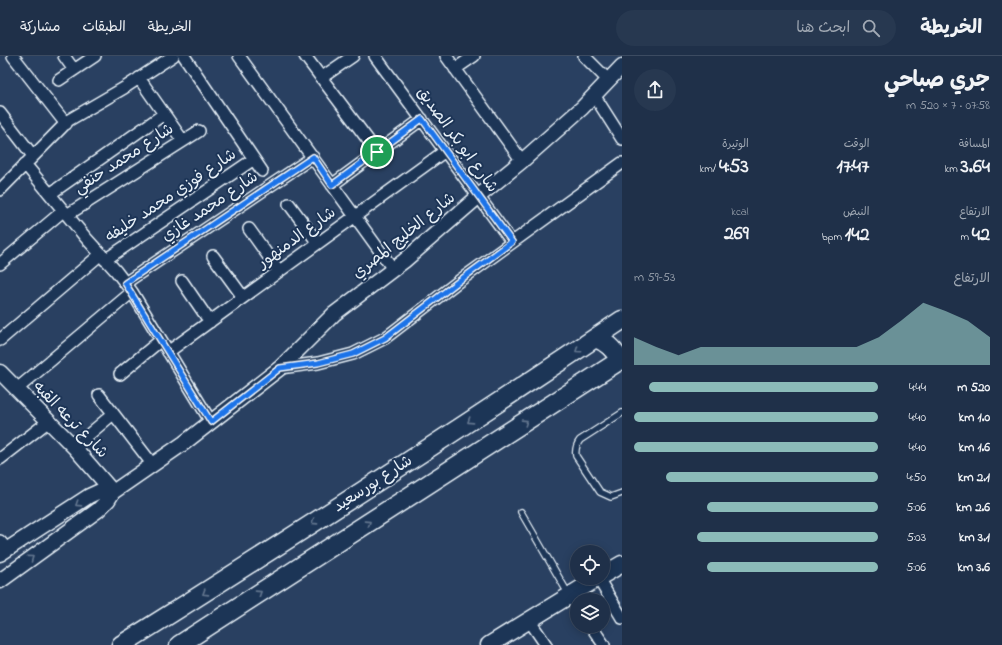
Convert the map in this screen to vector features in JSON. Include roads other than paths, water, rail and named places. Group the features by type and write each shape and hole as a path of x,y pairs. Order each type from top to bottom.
{"main road":[{"name":"شارع بورسعيد","path":"121,645 243,568 557,364 622,320"},
{"path":"595,338 608,344 621,360"},
{"name":"شارع بورسعيد","path":"180,645 621,360"},
{"path":"610,571 622,564"},
{"path":"582,593 591,585"},
{"path":"489,645 529,620 570,603"}],"street":[{"path":"13,56 66,124"},
{"path":"64,56 74,70"},
{"path":"59,80 95,56"},
{"path":"0,190 66,124 173,56"},
{"path":"239,56 393,269"},
{"path":"305,56 377,152"},
{"path":"321,78 353,56"},
{"name":"شارع ابو بكر الصديق","path":"375,56 512,242"},
{"path":"446,56 522,161"},
{"path":"455,69 474,56"},
{"path":"584,56 608,80"},
{"path":"186,57 262,171"},
{"name":"شارع الخليج المصري","path":"0,582 98,510 113,492 211,422 280,368 334,314 393,269 522,161 582,108 622,66"},
{"path":"139,78 183,141"},
{"path":"594,95 622,139"},
{"path":"0,113 33,156"},
{"path":"50,194 164,114"},
{"path":"332,185 422,119"},
{"name":"شارع محمد حنفي","path":"0,264 65,213 199,131"},
{"name":"شارع الدمنهور","path":"168,352 446,151"},
{"name":"شارع محمد غازي","path":"17,389 128,287 313,157"},
{"name":"شارع فوزي محمد خليفه","path":"0,340 103,257 254,159"},
{"path":"280,368 318,363 353,354 385,338 459,281 622,163"},
{"path":"25,164 128,287 211,422"},
{"path":"289,204 318,243"},
{"path":"249,229 279,271"},
{"path":"213,256 243,297"},
{"path":"182,281 210,322"},
{"path":"120,374 161,340"},
{"name":"شارع ترعه القبه","path":"0,372 74,446 113,492"},
{"path":"99,395 152,465"},
{"path":"74,446 113,414"},
{"path":"0,459 48,421"},
{"name":"شارع الخليج المصري","path":"2,548 89,496 100,491 113,492"},
{"path":"602,585 622,618"},
{"path":"529,620 546,645"},
{"path":"596,633 604,645"}],"lane":[{"path":"622,413 580,440 576,444 576,456 600,492 611,497 622,493"},
{"path":"521,512 570,594"}]}
